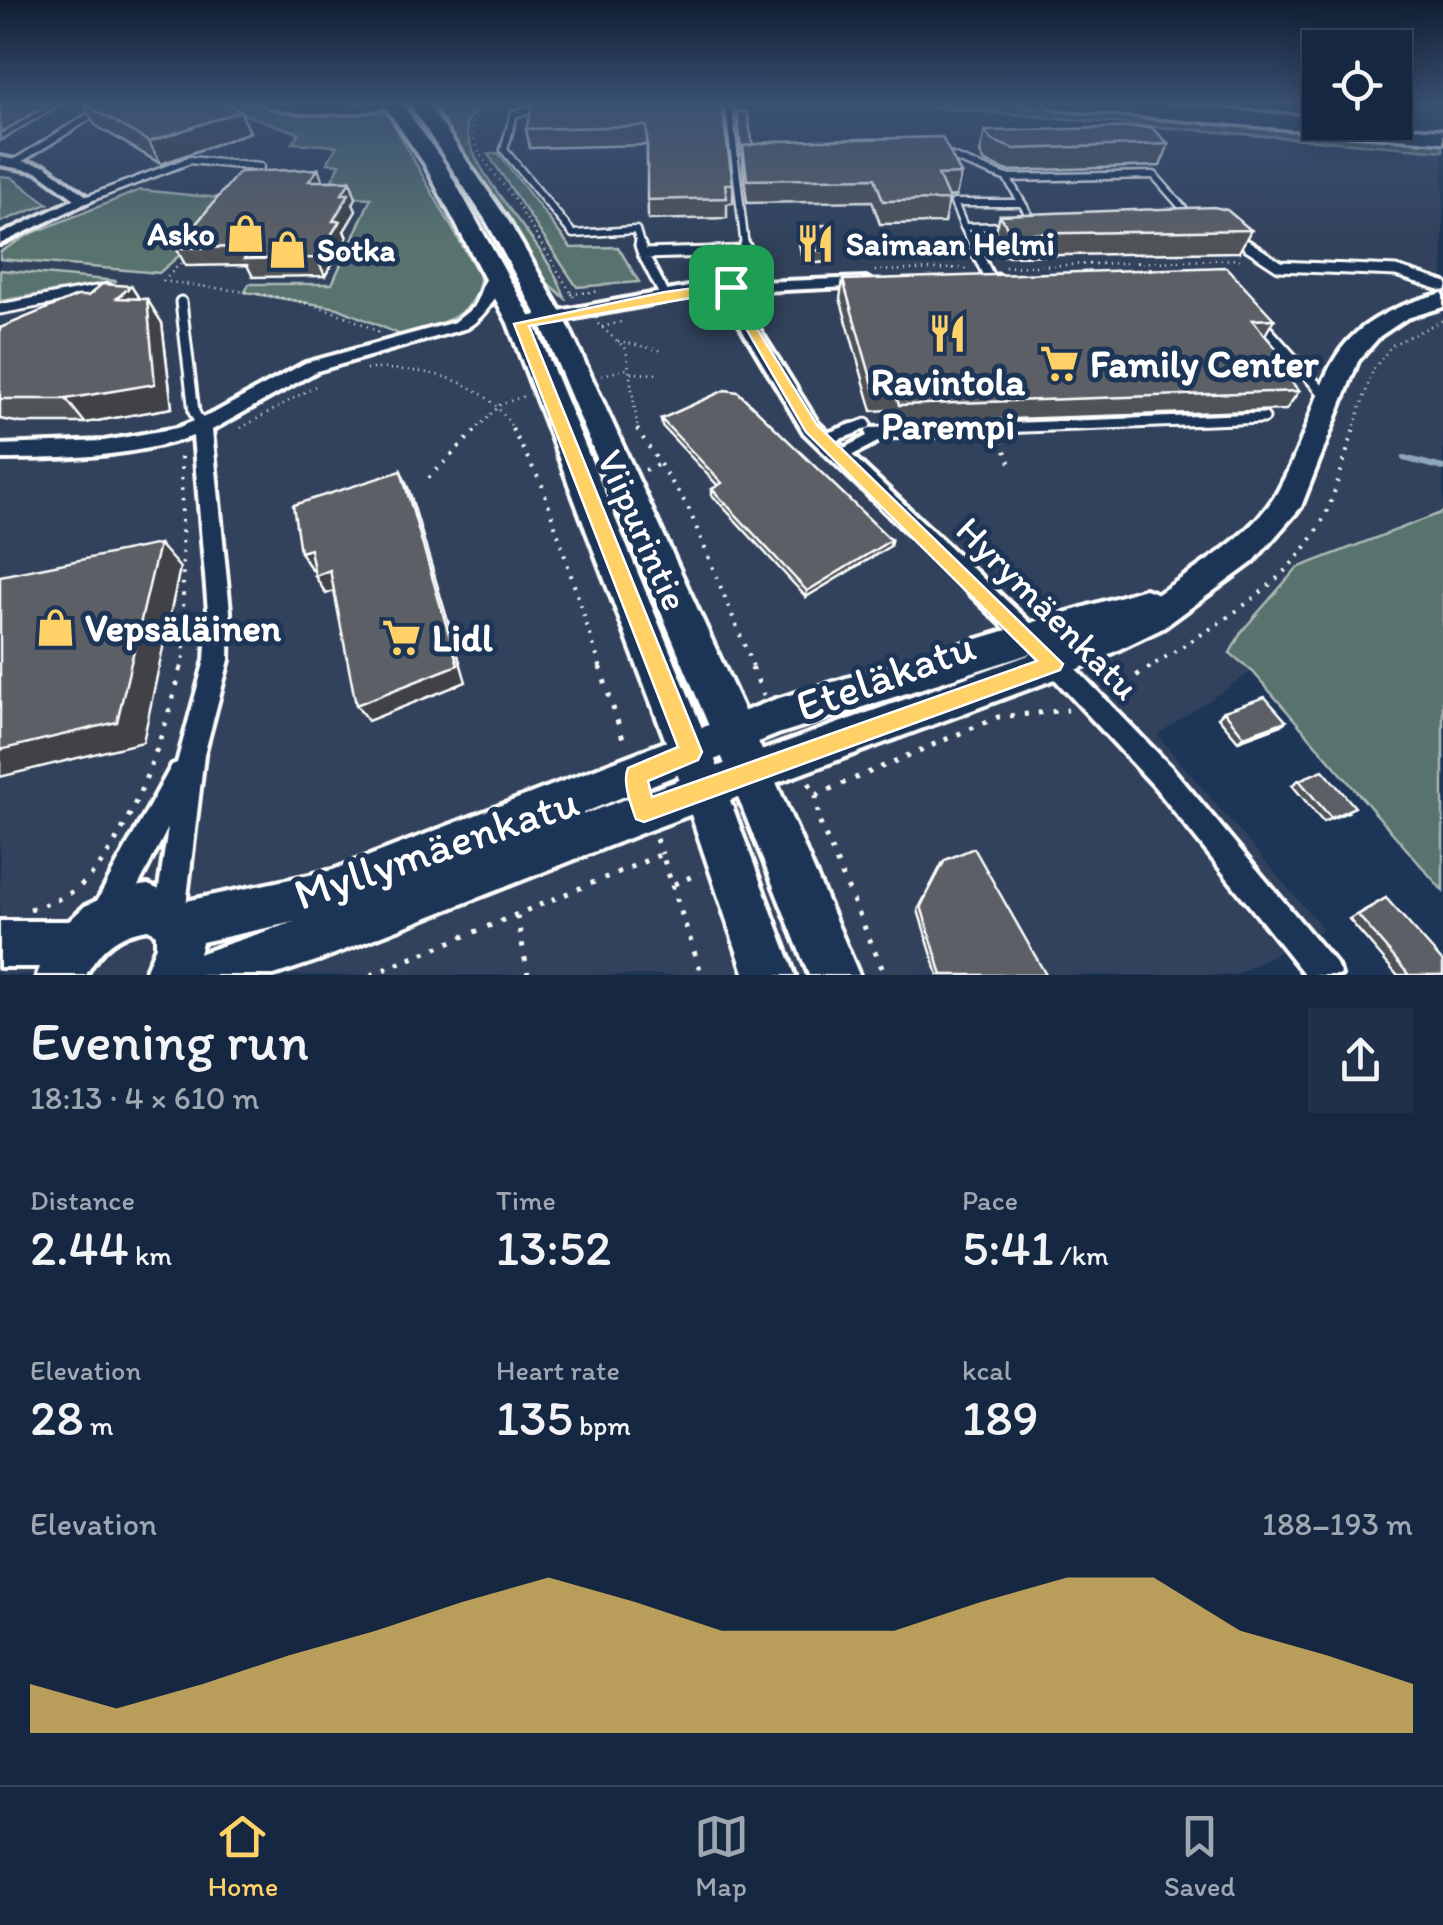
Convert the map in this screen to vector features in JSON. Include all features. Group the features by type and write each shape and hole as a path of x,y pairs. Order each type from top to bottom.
{"main road":[{"name":"Viipurintie","path":"424,148 495,274 557,311 697,771 770,975"},
{"name":"Viipurintie","path":"449,148 557,311 742,755 798,830 834,975"},
{"name":"Eteläkatu","path":"742,755 776,717 1043,652 1151,618 1242,554 1290,500 1346,358 1371,331 1400,313 1443,300"},
{"name":"Eteläkatu","path":"697,771 742,755 795,759 1043,652"},
{"name":"Myllymäenkatu","path":"204,975 319,936 697,771"},
{"name":"Myllymäenkatu","path":"81,946 130,906 153,905 173,919 333,892 640,793"},
{"path":"167,975 178,944 173,919"},
{"path":"0,944 81,946"}],"street":[{"path":"0,240 84,200 42,170 7,162"},
{"path":"0,452 47,453 204,433 326,361 461,325 477,315 489,300 495,274"},
{"path":"970,280 987,274"},
{"path":"557,311 740,287 892,282"},
{"name":"Hyrymäenkatu","path":"740,287 732,300 811,428 1043,652 1163,777 1325,975"},
{"path":"173,919 190,754 217,660 219,611 204,433"},
{"path":"81,946 190,754"}],"lane":[{"path":"7,162 31,148"},
{"path":"504,148 573,234 636,230 643,254 665,296"},
{"path":"733,148 744,252 740,287"},
{"path":"939,152 1007,178 1154,175 1194,222 1174,222"},
{"path":"84,200 190,160 260,167"},
{"path":"734,164 748,161"},
{"path":"1007,178 1035,225"},
{"path":"1008,279 987,274 954,203 1021,202"},
{"path":"1191,218 1205,221"},
{"path":"964,227 1055,225"},
{"path":"1218,225 1279,266 1396,271 1443,286"},
{"path":"643,254 744,252"},
{"path":"0,309 109,288"},
{"path":"181,302 194,412 204,433"},
{"path":"1252,314 1328,398"},
{"path":"832,448 871,432 1264,418"},
{"path":"832,448 871,432"}],"path":[{"path":"478,148 514,199 557,311 618,341 664,351"},
{"path":"869,271 987,274 1250,258 1279,266"},
{"path":"185,259 163,281 306,305 362,320 393,344"},
{"path":"557,311 602,291"},
{"path":"618,341 626,349 631,371 636,426 688,507 758,683 776,717"},
{"path":"350,372 414,368 439,374 500,405 540,482 702,975"},
{"path":"600,376 631,371 661,374"},
{"path":"31,908 62,899 84,884 109,852 177,688 184,656 181,446 204,433 261,419 323,381"},
{"path":"429,478 500,405 533,394"},
{"path":"645,470 663,463"},
{"path":"540,482 556,480"},
{"path":"885,975 798,830 816,795 998,717 1039,715 1091,704"},
{"path":"795,759 816,795"},
{"path":"371,975 662,854"},
{"path":"672,884 727,861"},
{"path":"517,914 528,975"}],"shaded area":[{"path":"0,148 1443,151 1443,512 1297,568 1231,653 1253,671 1157,735 1323,929 1235,975 0,975","holes":["834,284 1015,292 838,298"]}],"green space":[{"path":"336,148 407,148 480,277 478,291 463,311 401,335 338,308 245,292 249,284 332,284 371,198 324,196 340,164 327,163"},
{"path":"459,148 472,148 494,188 543,255 565,298 545,281"},
{"path":"498,153 571,248 618,247 639,282 577,287 488,154"},
{"path":"0,176 11,177 48,204 0,222"},
{"path":"140,190 230,199 189,247 159,273 0,259 0,252 30,234"},
{"path":"0,270 117,281 0,301"},
{"path":"1443,512 1443,891 1253,672 1230,653 1242,631 1297,568"}],"building":[{"path":"647,148 728,148 733,184 725,184 727,198 647,200"},
{"path":"743,148 948,148 961,174 938,175 949,200 883,201 875,178 747,180"},
{"path":"318,169 309,181 350,181 342,194 349,194 333,221 340,221 317,258 244,259 252,247 176,248 239,172"},
{"path":"1214,207 1227,210 1251,230 1011,234 1000,215"},
{"path":"825,225 832,250 804,251 799,226"},
{"name":"Family Center","path":"1226,267 1274,319 1252,320 1296,372 1283,372 1299,391 899,405 895,391 875,392 843,280"},
{"path":"102,284 131,286 117,298 147,299 155,384 66,399 0,399 0,328 77,296 88,296"},
{"path":"725,390 738,392 891,540 807,591 712,489 722,483 661,419"},
{"name":"Lidl","path":"401,471 458,665 356,705 330,570 315,576 310,549 300,552 293,505"},
{"path":"159,544 117,722 0,750 0,576"},
{"path":"1265,697 1286,721 1244,736 1224,711"},
{"path":"1323,770 1355,807 1331,818 1299,780"},
{"path":"974,848 1046,975 942,975 921,906 945,860"},
{"path":"1386,898 1443,962 1443,975 1409,975 1358,915"}],"waterway":[{"path":"1404,458 1443,468"}],"place":[{"name":"Asko","path":"245,234"},
{"name":"Saimaan Helmi","path":"816,244"},
{"name":"Sotka","path":"287,250"},
{"name":"Ravintola Parempi","path":"948,333"},
{"name":"Family Center","path":"1060,364"},
{"name":"Vepsäläinen","path":"55,628"},
{"name":"Lidl","path":"402,638"}],"route":[{"path":"731,287 732,300 811,428 1033,640 1053,664 644,811 635,776 691,752 521,324 731,287"}]}
